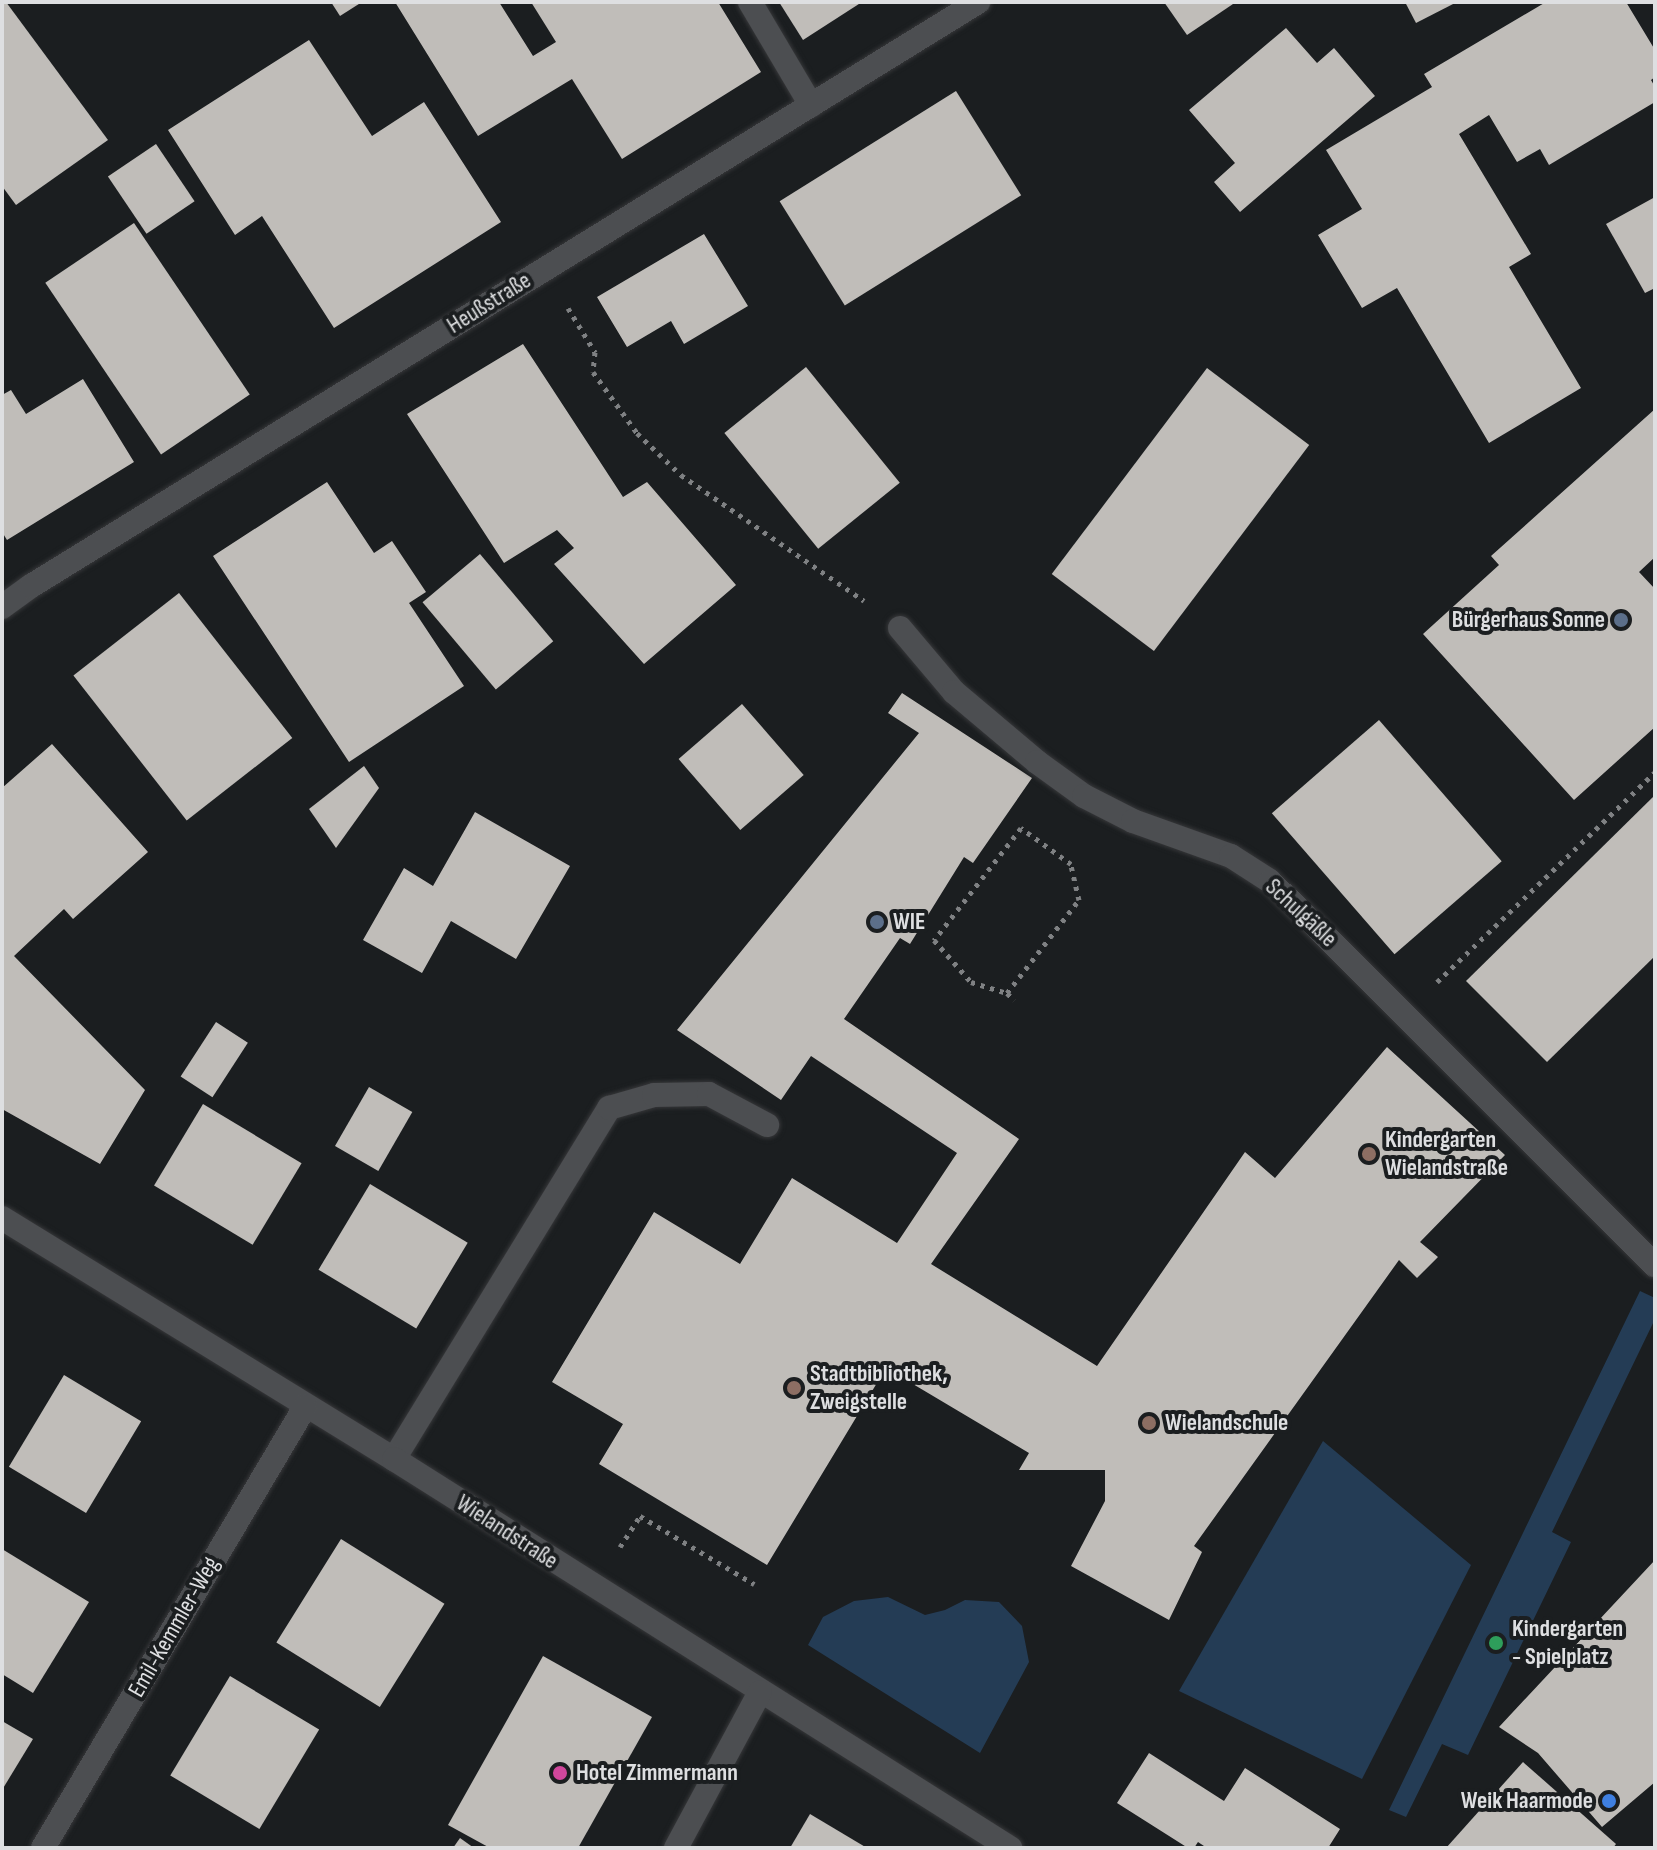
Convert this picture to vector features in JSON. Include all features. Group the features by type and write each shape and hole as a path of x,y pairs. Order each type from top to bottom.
{"street":[{"path":"750,2 811,105"},
{"name":"Heußstraße","path":"2,607 44,577 978,2"},
{"name":"Schulgäßle","path":"900,628 954,692 1037,762 1084,796 1133,821 1231,856 1270,881 1655,1265"},
{"path":"394,1459 609,1108 654,1095 709,1094 767,1125"},
{"name":"Wielandstraße","path":"2,1218 394,1459 1010,1848"},
{"name":"Emil-Kemmler-Weg","path":"43,1848 305,1407"},
{"path":"676,1848 760,1692"}],"path":[{"path":"544,269 595,352 593,372 637,433 681,475 816,565 900,628"},
{"path":"1404,1012 1655,772"},
{"path":"1007,993 1079,900 1071,864 1021,828 934,940 971,982 1007,993 1014,1000"},
{"path":"640,1516 754,1584"}],"shaded area":[{"name":"Kindergarten - Spielplatz","path":"1640,1291 1655,1298 1655,1319 1552,1532 1571,1542 1468,1755 1442,1744 1406,1817 1389,1810"},
{"path":"1323,1441 1471,1565 1362,1779 1179,1691"},
{"path":"888,1597 925,1615 965,1600 999,1602 1022,1626 1029,1662 980,1753 808,1645 823,1617 854,1601"}],"building":[{"path":"2,2 6,2 108,140 16,205 2,186"},
{"path":"331,2 362,2 340,16"},
{"path":"395,2 499,2 533,56 556,42 531,2 718,2 761,72 622,159 572,79 478,136"},
{"path":"779,2 862,2 803,40"},
{"path":"1164,2 1236,2 1187,35"},
{"path":"1405,2 1457,2 1416,23"},
{"path":"1546,2 1626,2 1655,50 1655,77 1651,80 1655,87 1655,102 1549,165 1540,149 1517,162 1489,115 1459,134 1531,254 1509,267 1581,388 1489,443 1397,288 1362,308 1318,235 1362,209 1326,150 1432,87 1424,74"},
{"path":"1286,28 1317,63 1334,48 1375,96 1240,212 1214,182 1235,163 1189,110"},
{"path":"309,40 372,136 424,102 501,222 334,328 262,216 235,235 168,130"},
{"path":"956,91 1021,195 845,306 780,201"},
{"path":"156,144 195,201 147,234 108,176"},
{"path":"1655,197 1655,288 1645,293 1606,224"},
{"path":"134,223 250,395 161,454 45,283"},
{"path":"704,234 748,306 684,344 671,321 627,347 597,297"},
{"path":"523,344 623,497 647,482 736,585 644,664 554,564 574,548 557,530 504,563 407,414"},
{"path":"806,367 900,483 818,549 724,433"},
{"path":"1207,368 1309,445 1154,651 1052,574"},
{"path":"83,379 134,462 7,540 2,532 2,395 11,390 26,414"},
{"path":"1655,409 1655,557 1639,572 1655,589 1655,727 1574,800 1423,634 1499,565 1491,556"},
{"path":"327,482 374,553 392,541 426,592 409,603 464,686 349,762 213,556"},
{"path":"480,554 553,641 496,690 423,602"},
{"path":"179,593 292,738 187,820 73,675"},
{"path":"902,693 1032,778 973,863 964,857 910,944 900,938 844,1019 1019,1139 931,1264 1097,1366 1245,1152 1275,1178 1387,1047 1505,1155 1420,1242 1438,1257 1417,1278 1399,1260 1194,1546 1202,1552 1169,1620 1071,1566 1105,1501 1105,1470 1019,1470 1029,1453 886,1368 767,1565 599,1464 623,1424 552,1382 654,1212 740,1264 792,1178 897,1243 957,1153 811,1056 781,1100 677,1030 919,733 888,713"},
{"path":"742,704 804,775 740,830 679,759"},
{"path":"1379,720 1502,861 1395,954 1272,813"},
{"path":"52,744 148,852 73,919 64,909 14,956 145,1090 100,1164 2,1109 2,788"},
{"path":"364,766 379,788 336,848 309,809"},
{"path":"1655,795 1655,956 1547,1062 1466,981"},
{"path":"475,812 570,866 516,959 451,921 422,973 363,940 404,868 433,886"},
{"path":"216,1022 248,1043 212,1097 181,1077"},
{"path":"369,1087 412,1112 378,1171 335,1146"},
{"path":"203,1104 302,1163 253,1245 154,1185"},
{"path":"370,1184 468,1243 416,1328 318,1270"},
{"path":"64,1375 141,1421 86,1513 9,1467"},
{"path":"341,1539 444,1604 380,1707 276,1642"},
{"path":"2,1549 89,1602 33,1693 2,1674"},
{"path":"1655,1560 1655,1782 1602,1827 1538,1753 1499,1727"},
{"path":"543,1656 652,1717 578,1848 490,1848 448,1825"},
{"path":"230,1676 319,1730 259,1829 170,1775"},
{"path":"2,1721 33,1739 2,1790"},
{"path":"1149,1753 1224,1801 1245,1768 1340,1829 1328,1848 1207,1848 1198,1842 1194,1848 1188,1848 1117,1803"},
{"path":"1523,1762 1616,1844 1613,1848 1446,1848"},
{"path":"810,1814 867,1848 790,1848"},
{"path":"460,1838 474,1848 453,1848"}],"place":[{"name":"Bürgerhaus Sonne","path":"1621,620"},
{"name":"WIE","path":"877,922"},
{"name":"Kindergarten Wielandstraße","path":"1369,1154"},
{"name":"Stadtbibliothek, Zweigstelle","path":"794,1388"},
{"name":"Wielandschule","path":"1149,1423"},
{"name":"Kindergarten - Spielplatz","path":"1496,1643"},
{"name":"Hotel Zimmermann","path":"560,1773"},
{"name":"Weik Haarmode","path":"1609,1801"}]}
